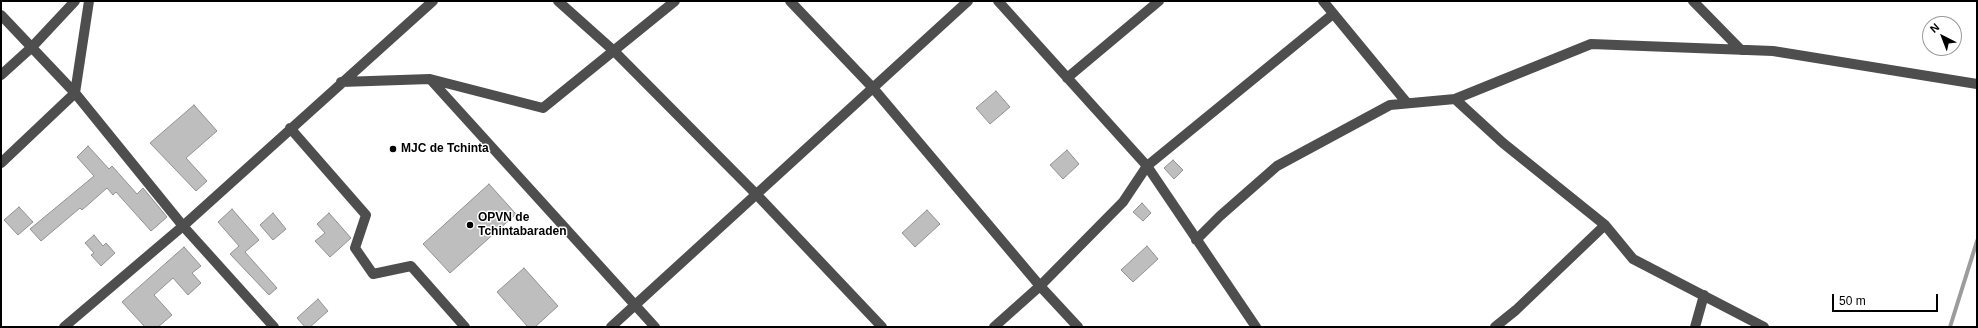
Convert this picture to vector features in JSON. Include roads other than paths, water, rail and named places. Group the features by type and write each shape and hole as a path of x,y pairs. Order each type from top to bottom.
{"street":[{"path":"1,75 32,47 75,1"},
{"path":"1,163 76,94 89,1"},
{"path":"64,327 183,226 290,128 433,1"},
{"path":"558,1 614,51 757,195 882,327"},
{"path":"342,82 430,79 543,108 675,1"},
{"path":"790,1 872,88 1040,286 1078,327"},
{"path":"611,327 968,1"},
{"path":"998,1 1147,166 1256,327"},
{"path":"1067,78 1159,1"},
{"path":"1323,1 1407,103"},
{"path":"1694,1 1741,50"},
{"path":"994,327 1040,286 1123,202 1147,166 1333,14"},
{"path":"1,15 76,94 183,226 274,327"},
{"path":"1196,240 1220,216 1277,166 1390,105 1456,99 1591,44 1773,51 1977,84"},
{"path":"430,79 655,327"},
{"path":"1456,99 1503,143 1605,225 1633,259 1764,327"},
{"path":"290,128 366,215 355,248 373,274 411,266 465,327"},
{"path":"1495,327 1516,310 1605,225"},
{"path":"1695,327 1704,296"}],"waterway":[{"path":"1950,327 1977,241"}],"place":[{"name":"MJC de Tchinta","path":"393,149"},
{"name":"OPVN de Tchintabaraden","path":"470,225"}]}
